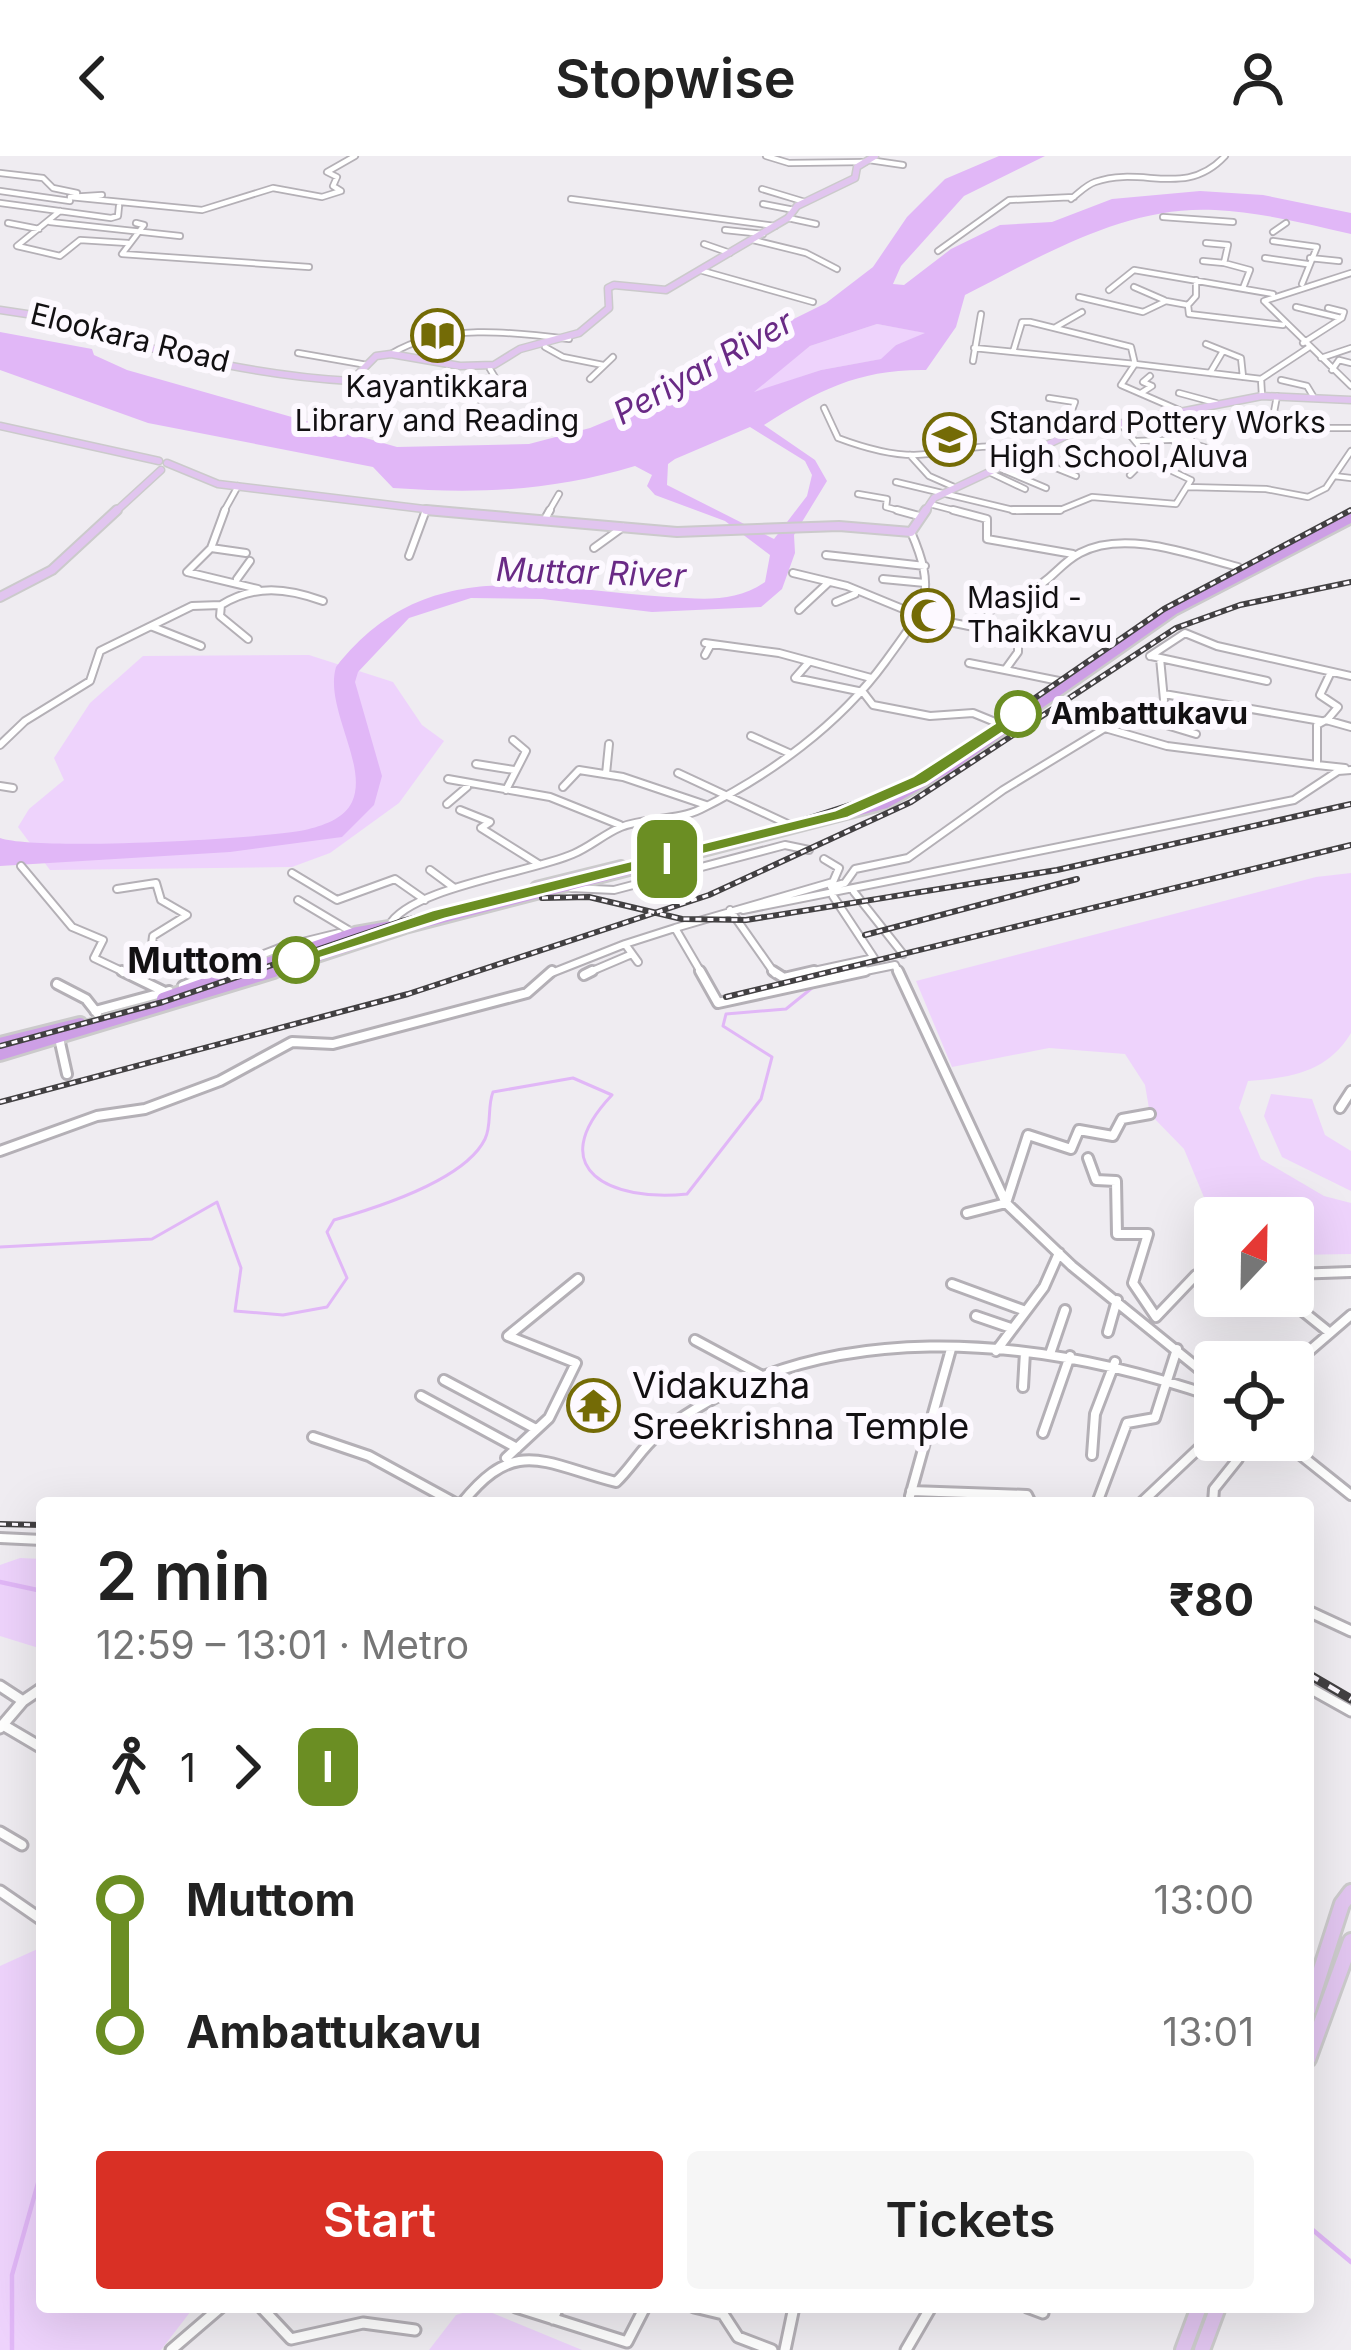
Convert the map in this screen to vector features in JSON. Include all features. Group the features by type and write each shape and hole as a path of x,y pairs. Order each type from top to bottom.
{"highway":[{"path":"0,1054 405,928 792,826 884,797 1238,567 1351,514"},
{"path":"0,1044 355,932 565,885 885,804 950,767 1174,610 1351,514"}],"main road":[{"path":"392,354 490,369 510,362 520,349 569,339 600,320 609,308 608,288 666,290 763,234 805,202 855,178 853,173 870,159"},
{"name":"Elookara Road","path":"0,310 76,318 100,325 103,336 225,368 247,366 268,376 351,382 376,356 392,354"},
{"path":"0,426 140,456 156,467 210,483 426,509 623,527 708,531 839,526 911,532 919,516 945,492 1028,456 1068,432 1262,396 1351,400"},
{"path":"0,597 52,570 156,467"},
{"path":"1314,1991 1342,1904 1351,1892"},
{"path":"1314,2042 1351,1940"},
{"path":"1183,2350 1197,2313"},
{"path":"1202,2350 1216,2313"}],"street":[{"path":"0,191 119,206 183,205 202,210 273,188 326,196 341,191 333,186 337,177 327,172 355,156"},
{"path":"766,156 795,164 836,158 903,165"},
{"path":"938,251 1009,200 1074,198 1094,182 1184,183 1215,168 1225,156"},
{"path":"0,172 43,178 52,188 78,195 102,195"},
{"path":"762,189 805,202"},
{"path":"72,201 78,195"},
{"path":"571,199 775,226"},
{"path":"0,203 111,218 118,216 119,206"},
{"path":"763,204 794,210"},
{"path":"60,212 17,246 60,256 80,240 128,243"},
{"path":"1163,217 1233,222"},
{"path":"788,218 817,224"},
{"path":"49,222 180,236"},
{"path":"8,223 40,230"},
{"path":"136,223 144,225 134,232 122,254 309,267"},
{"path":"1273,232 1286,224"},
{"path":"725,230 763,234"},
{"path":"753,240 806,253 837,269"},
{"path":"1273,241 1317,247 1301,286"},
{"path":"1206,243 1228,245 1224,263"},
{"path":"704,244 730,253"},
{"path":"1265,258 1340,261"},
{"path":"1203,261 1250,270 1243,288"},
{"path":"1109,290 1134,270 1274,294"},
{"path":"703,271 813,302"},
{"path":"1351,273 1274,294 1264,302 1351,386"},
{"path":"1187,305 1196,296 1196,280"},
{"path":"1134,287 1158,292 1166,301"},
{"path":"1078,297 1144,312 1166,301 1187,305"},
{"path":"1187,305 1189,314 1285,325"},
{"path":"1296,307 1342,318"},
{"path":"974,347 1262,380 1342,318 1344,312 1328,308"},
{"path":"1055,328 1082,312"},
{"path":"973,361 981,314"},
{"path":"1210,328 1211,317"},
{"path":"1013,352 1022,322 1131,347 1135,364"},
{"path":"473,336 484,323"},
{"path":"392,354 402,344 508,337 519,332 569,339"},
{"path":"501,346 508,337"},
{"path":"1063,356 1067,340"},
{"path":"1102,360 1107,341"},
{"path":"1206,344 1241,358 1243,377"},
{"path":"545,347 563,357 603,365"},
{"path":"1319,358 1351,347"},
{"path":"1210,373 1222,351"},
{"path":"298,352 367,365"},
{"path":"590,380 613,357"},
{"path":"1332,370 1339,360 1351,363"},
{"path":"1135,364 1119,382 1181,411"},
{"path":"484,416 473,403 499,383 490,369"},
{"path":"1140,394 1152,386 1143,382 1150,376"},
{"path":"1262,380 1262,396"},
{"path":"1281,380 1307,386 1313,396"},
{"path":"1179,393 1216,403"},
{"path":"1270,428 1277,395"},
{"path":"990,418 1068,432 1076,402 1048,398"},
{"path":"824,407 838,438 910,455 991,439"},
{"path":"1158,416 1169,428"},
{"path":"1120,423 1148,460 1130,475"},
{"path":"1326,428 1351,428"},
{"path":"972,436 991,439 1076,476"},
{"path":"1173,440 1184,454 1224,466"},
{"path":"1135,441 1187,440 1217,451"},
{"path":"1187,487 1238,495 1253,489 1304,500 1325,490 1351,451"},
{"path":"1081,452 1099,454"},
{"path":"910,455 929,476 954,487"},
{"path":"996,471 1046,488"},
{"path":"996,471 1025,489"},
{"path":"896,482 1017,511 1048,512 1092,497 1176,504 1190,476 1172,471"},
{"path":"1334,476 1351,478"},
{"path":"238,487 213,532 212,548 187,572 236,580 258,589 292,590 323,601"},
{"path":"545,519 559,494"},
{"path":"858,494 887,500 886,507 919,516"},
{"path":"930,504 987,519 987,538 1075,554"},
{"path":"409,556 426,509"},
{"path":"594,548 623,527"},
{"path":"57,984 86,999 98,1015 281,947 390,923 424,900 572,855 622,826 707,806 790,754 863,692 920,616 925,566 911,532"},
{"path":"1028,592 1055,579 1060,565 1075,554 1107,544 1238,567"},
{"path":"212,548 246,553"},
{"path":"826,555 925,566"},
{"path":"236,580 250,561"},
{"path":"793,573 920,616 1018,636 1018,652 1006,670"},
{"path":"883,579 925,583"},
{"path":"799,610 829,582"},
{"path":"0,745 25,721 90,681 100,651 192,606 221,605 258,589"},
{"path":"836,602 855,594"},
{"path":"981,628 997,599"},
{"path":"221,605 220,616 248,639"},
{"path":"153,627 201,646"},
{"path":"1267,681 1150,656 1185,633 1217,646 1351,676"},
{"path":"705,655 708,643 871,678"},
{"path":"1160,658 1164,694 1160,721 1196,734"},
{"path":"809,662 795,678 863,692 873,705 903,713 973,713 1000,724"},
{"path":"969,663 1059,681"},
{"path":"1332,672 1321,695 1351,710"},
{"path":"1164,694 1351,727"},
{"path":"1317,765 1315,730 1338,707"},
{"path":"796,891 834,887 844,884 855,869 908,858 1003,790 1105,728 1167,746 1351,769"},
{"path":"751,736 790,754"},
{"path":"506,790 526,751 513,740"},
{"path":"605,774 609,744"},
{"path":"476,764 514,770"},
{"path":"730,910 854,892 1294,800 1338,771 1351,769"},
{"path":"563,788 579,770 707,806"},
{"path":"678,773 792,826"},
{"path":"448,779 467,787 550,797 622,826"},
{"path":"0,786 13,788"},
{"path":"447,804 467,787"},
{"path":"460,810 490,821 481,828 538,864"},
{"path":"565,885 614,890 784,845 808,850"},
{"path":"0,1150 97,1116 166,1101 220,1081 292,1042 333,1044 527,993 556,968 837,879 839,868 824,859"},
{"path":"21,866 72,927 103,940 94,958 165,992"},
{"path":"430,870 454,888"},
{"path":"292,873 337,899 395,879 424,900"},
{"path":"117,889 156,883 161,901 187,915 153,936 151,952 124,973"},
{"path":"854,892 903,954"},
{"path":"730,910 776,976 784,979 874,958 833,896"},
{"path":"298,900 350,931"},
{"path":"674,928 718,1004 896,964 1006,1204 1194,1363"},
{"path":"584,975 635,958 626,944"},
{"path":"59,1038 67,1074"},
{"path":"1340,1108 1351,1091"},
{"path":"1006,1204 1028,1136 1071,1149 1079,1130 1113,1136 1122,1119 1150,1114"},
{"path":"1088,1158 1096,1180 1116,1181 1117,1234 1148,1234 1133,1283 1156,1317 1194,1277"},
{"path":"967,1213 1006,1204"},
{"path":"996,1351 1044,1287 1059,1253"},
{"path":"1314,1273 1351,1272"},
{"path":"465,1497 549,1418 576,1363 508,1336 578,1279"},
{"path":"952,1284 1023,1310"},
{"path":"1108,1332 1117,1300"},
{"path":"1050,1354 1065,1310"},
{"path":"1314,1347 1351,1315"},
{"path":"976,1316 1011,1328"},
{"path":"1310,1317 1330,1333"},
{"path":"695,1340 767,1378"},
{"path":"951,1349 911,1494 1028,1497"},
{"path":"505,1459 518,1457 616,1482 660,1433 735,1390 828,1357 951,1349 1050,1354 1115,1362 1194,1389"},
{"path":"1098,1497 1127,1423 1155,1418 1178,1349"},
{"path":"1023,1387 1025,1352"},
{"path":"1043,1433 1070,1356"},
{"path":"1091,1455 1095,1414 1115,1362"},
{"path":"444,1380 536,1429"},
{"path":"421,1396 517,1448"},
{"path":"313,1437 364,1451 401,1477 446,1497"},
{"path":"1149,1497 1194,1455"},
{"path":"1213,1497 1214,1489 1237,1461"},
{"path":"1308,1461 1351,1495"},
{"path":"0,1538 36,1540"},
{"path":"1314,1614 1351,1631"},
{"path":"0,1686 23,1701"},
{"path":"1314,1690 1351,1711"},
{"path":"36,1692 1,1727 36,1745"},
{"path":"0,1832 22,1846"},
{"path":"0,1891 36,1916"},
{"path":"171,2350 214,2313"},
{"path":"267,2313 291,2339 363,2323 415,2330"},
{"path":"555,2313 627,2342 642,2313"},
{"path":"719,2313 738,2337 772,2350"},
{"path":"785,2350 793,2313"},
{"path":"906,2350 928,2313"}],"shaded area":[{"path":"877,324 927,333 896,345 882,359 821,370 750,394 810,346"},
{"path":"309,655 393,682 422,725 444,741 399,803 330,853 292,867 50,870 18,827 29,809 64,780 54,758 90,703 143,656"},
{"path":"1351,873 1351,1033 1319,1065 1279,1078 1248,1081 1239,1108 1261,1159 1324,1196 1351,1203 1351,1254 1314,1255 1314,1197 1204,1197 1184,1149 1150,1114 1145,1085 1125,1054 1049,1048 952,1067 916,981 1316,877"},
{"path":"1271,1094 1312,1099 1325,1135 1351,1151 1351,1191 1282,1157 1264,1116"},
{"path":"36,1559 36,1647 0,1636 0,1565"},
{"path":"36,1950 36,2313 189,2313 161,2350 0,2350 0,1966"},
{"path":"492,2313 582,2350 429,2350 456,2315"}],"water":[{"name":"Periyar River","path":"999,156 1045,156 964,196 901,266 893,284 904,285 951,249 1000,225 1052,222 1112,199 1200,191 1263,195 1351,213 1351,234 1232,211 1149,216 1085,236 965,295 956,327 926,370 880,373 840,384 764,425 815,460 827,481 794,535 795,553 782,589 761,607 652,612 542,599 471,598 409,618 358,672 355,682 382,776 374,805 342,837 230,852 0,866 0,838 57,844 199,840 305,830 338,817 352,802 356,788 336,700 336,667 371,631 408,606 447,592 488,586 730,597 765,582 770,555 725,521 655,495 647,486 652,475 635,466 515,489 393,488 373,467 148,423 0,370 0,332 92,349 94,355 127,370 397,447 529,444 590,428 643,406 659,386 826,303 873,267 907,217 945,179","holes":["877,324 925,333 896,345 881,359 821,370 754,392 810,346","750,427 805,461 812,475 807,496 774,539 667,485 668,464 675,459"]}],"waterway":[{"path":"0,1247 152,1239 217,1202 241,1268 235,1311 283,1315 327,1307 347,1278 327,1232 334,1220 418,1190 459,1167 485,1139 493,1092 573,1078 612,1095 592,1121 583,1143 585,1161 595,1176 634,1192 687,1194 761,1099 772,1057 723,1026 726,1014 786,1009 812,988"},
{"path":"0,1582 36,1590"},
{"path":"12,2350 12,2275 36,2190"},
{"path":"1314,2231 1351,2262"}],"railway":[{"path":"0,1046 163,1002 402,921 775,829 887,793 932,769 1164,609 1351,510"},
{"path":"655,913 709,895 911,802 1176,628 1240,605 1351,582"},
{"path":"655,913 682,919 746,920 1057,870 1351,804"},
{"path":"726,997 1351,845"},
{"path":"865,935 1077,879"},
{"path":"542,898 589,897 655,913"},
{"path":"0,1102 408,994 655,913"},
{"path":"0,1524 36,1525"},
{"path":"1314,1677 1351,1699"}],"metro line":[{"name":"I","path":"296,960 439,914 842,814 920,780 1018,714"}],"place":[{"name":"Kayantikkara Library and Reading","path":"437,335"},
{"name":"Standard Pottery Works High School,Aluva","path":"950,440"},
{"name":"Masjid - Thaikkavu","path":"928,615"},
{"name":"Ambattukavu","path":"1018,714"},
{"name":"Muttom","path":"296,960"},
{"name":"Vidakuzha Sreekrishna Temple","path":"593,1406"}],"water label":[{"name":"Muttar River","path":"591,572"}]}
